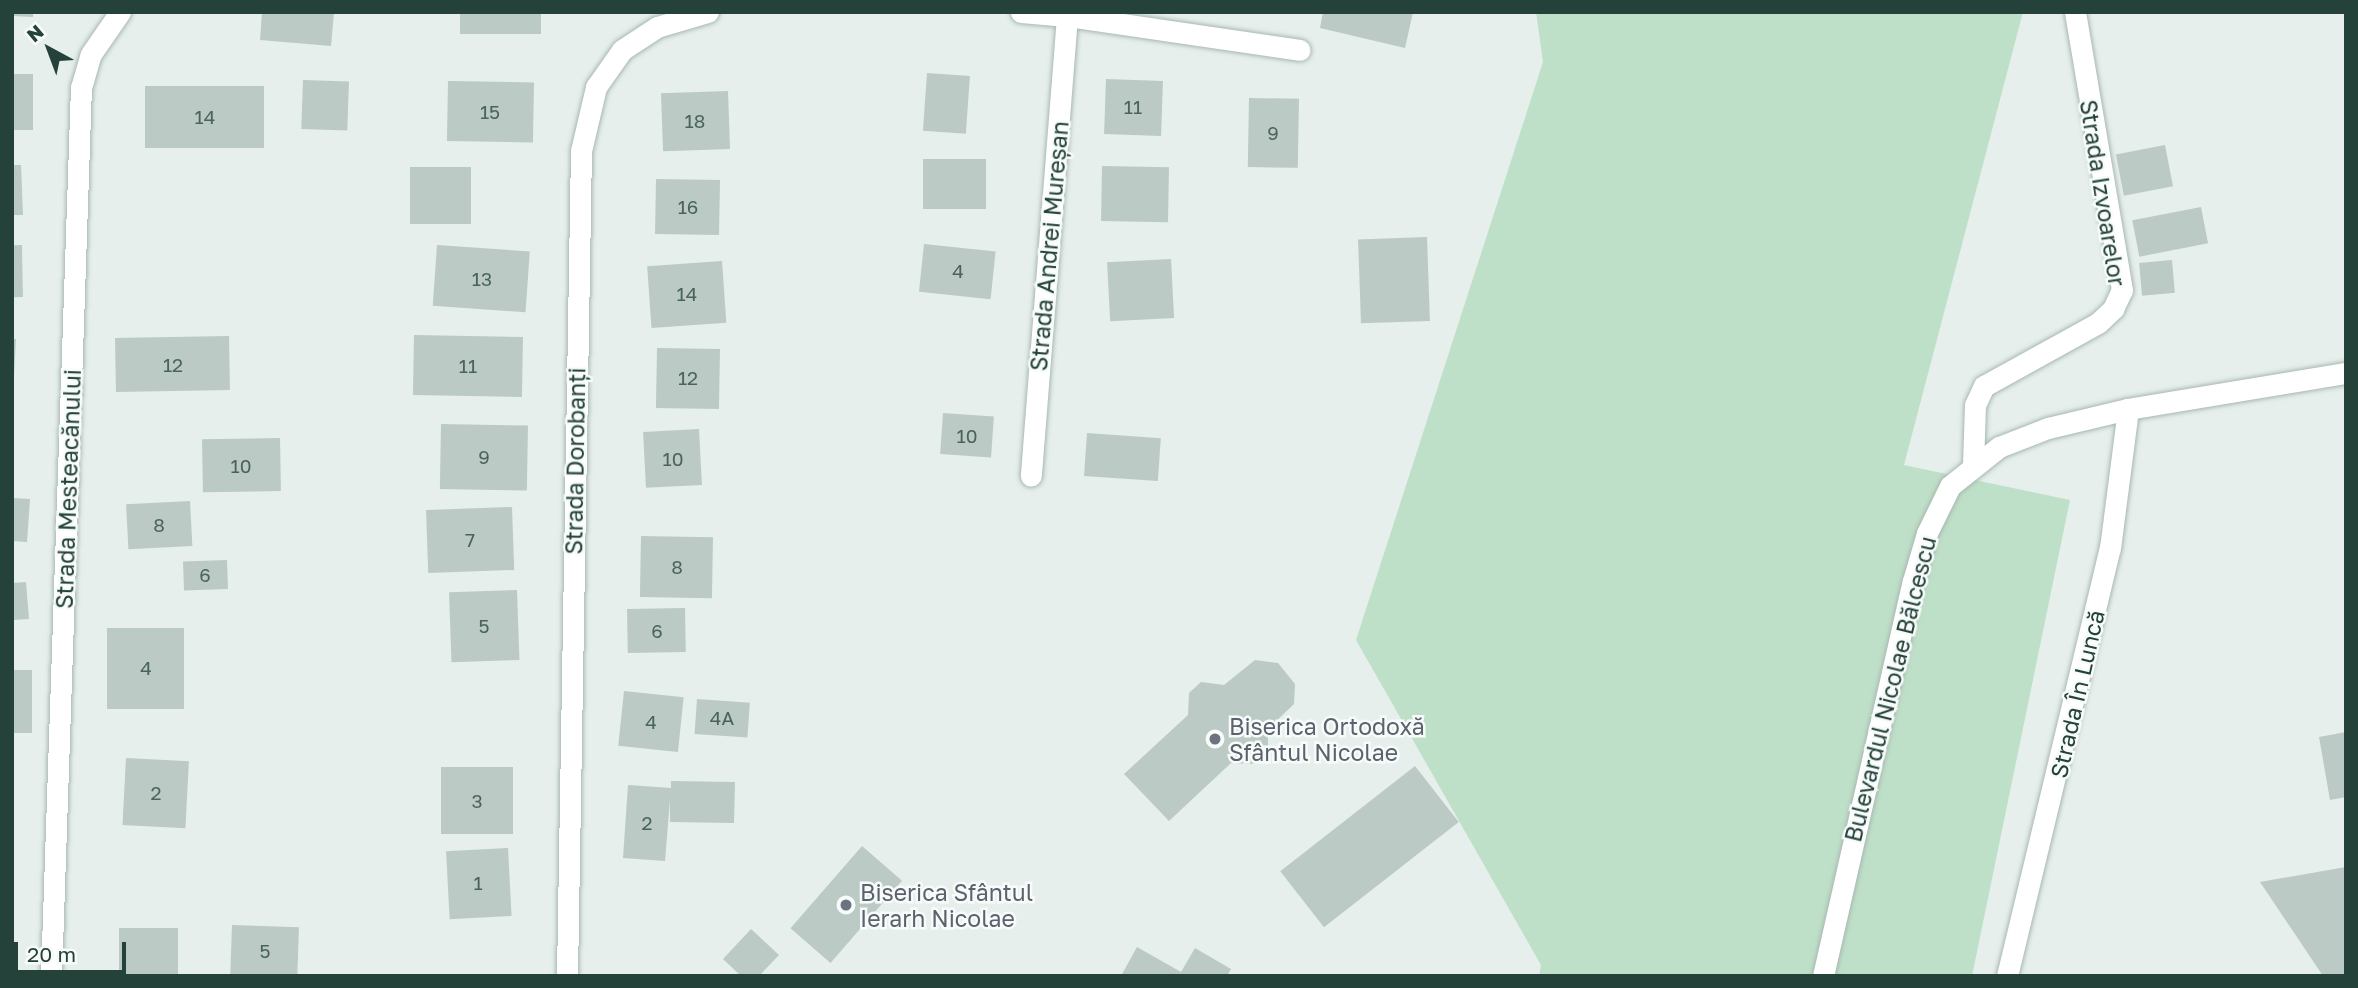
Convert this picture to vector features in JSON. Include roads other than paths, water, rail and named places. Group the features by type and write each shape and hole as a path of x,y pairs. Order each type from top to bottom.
{"street":[{"name":"Strada Mesteacănului","path":"51,976 81,88 91,54 120,12"},
{"name":"Strada Dorobanți","path":"567,976 580,151 596,87 622,50 657,27 708,12"},
{"path":"1021,12 1067,16 1300,50"},
{"name":"Strada Izvoarelor","path":"1972,465 1975,405 1984,386 2098,323 2113,309 2122,290 2075,12"},
{"name":"Strada Andrei Mureșan","path":"1031,477 1067,16"},
{"name":"Bulevardul Nicolae Bălcescu","path":"1823,976 1927,533 1950,486 1972,465 1999,447 2048,428 2128,409 2346,373"},
{"name":"Strada În Luncă","path":"2007,976 2065,751 2110,548 2128,409"}],"place":[{"name":"Biserica Ortodoxă Sfântul Nicolae","path":"1215,739"},
{"name":"Biserica Sfântul Ierarh Nicolae","path":"846,905"}]}
